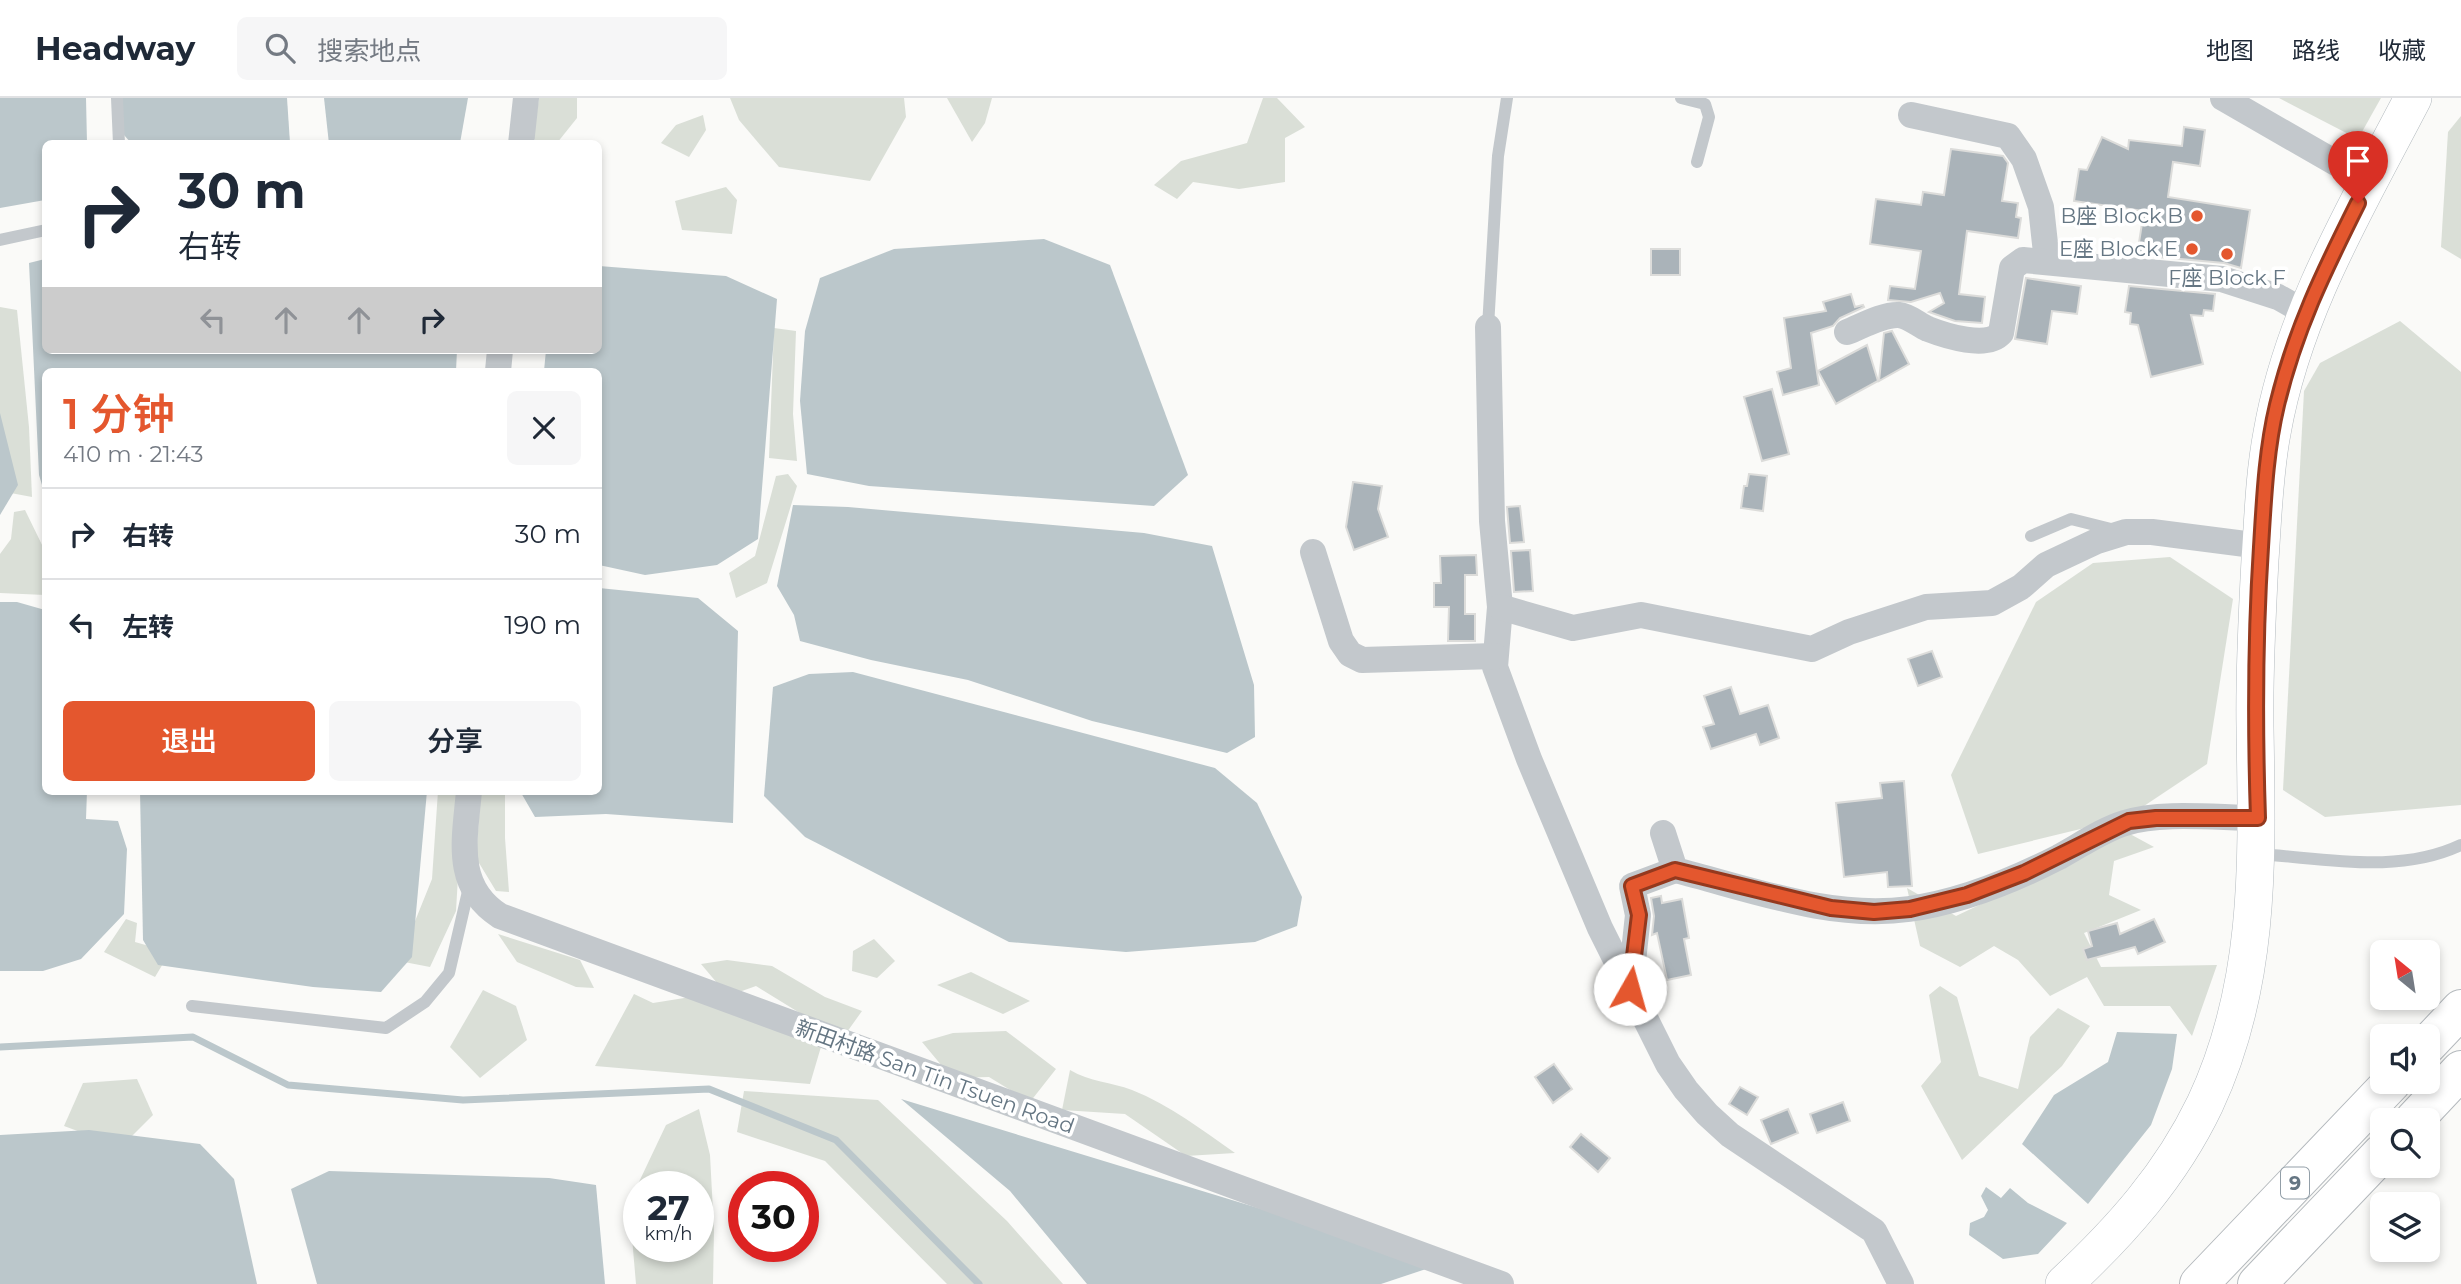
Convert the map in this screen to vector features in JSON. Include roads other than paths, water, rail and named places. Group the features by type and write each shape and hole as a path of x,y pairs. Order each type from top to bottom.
{"highway":[{"path":"2440,1031 2461,1009"},
{"path":"2425,1108 2461,1070"},
{"name":"9","path":"2199,1284 2381,1094"},
{"name":"9","path":"2257,1284 2370,1166"}],"main road":[{"path":"2064,1284 2138,1209 2175,1157 2205,1103 2231,1036 2243,988 2252,926 2257,854 2255,687 2261,546 2272,432 2284,378 2305,312 2413,98"}],"street":[{"path":"521,140 526,98"},
{"path":"2223,98 2369,182"},
{"path":"1911,115 2008,136 2024,159 2041,207 2047,262"},
{"path":"1847,332 1901,315 1930,329 1979,342 1990,341 2001,333 2012,268 2023,260 2222,279 2278,297 2305,312"},
{"path":"1488,327 1492,521 1500,607 1495,667 1529,760 1600,928 1668,1064 1686,1090 1730,1135 1874,1231 1901,1284"},
{"path":"1500,607 1573,628 1641,615 1811,649 1849,632 1926,607 1992,603 2021,587 2046,565 2097,541 2126,532 2152,532 2261,546"},
{"path":"1313,552 1341,641 1350,654 1362,660 1495,656"},
{"path":"468,795 464,862 470,884"},
{"path":"1630,989 1639,915 1632,886 1675,870 1812,905 1854,911 1897,910 1948,901 2024,873 2129,821 2156,818 2258,818"},
{"path":"1662,833 1675,870"},
{"name":"新田村路 San Tin Tsuen Road","path":"470,884 484,904 511,921 1501,1284"}],"lane":[{"path":"117,98 119,140"},
{"path":"1488,327 1498,156 1507,98"},
{"path":"1681,98 1705,104 1708,110 1709,117 1697,162"},
{"path":"0,240 42,231"},
{"path":"2031,536 2071,519 2126,532"},
{"path":"2257,854 2399,862 2434,856 2461,845"},
{"path":"192,1006 386,1028 425,1002 449,973 470,884"}],"waterway":[{"path":"0,1047 193,1037 288,1085 463,1100 709,1089 836,1140 979,1284"}],"place":[{"name":"B座 Block B","path":"2197,216"},
{"name":"E座 Block E","path":"2192,249"},
{"name":"F座 Block F","path":"2227,254"}]}
